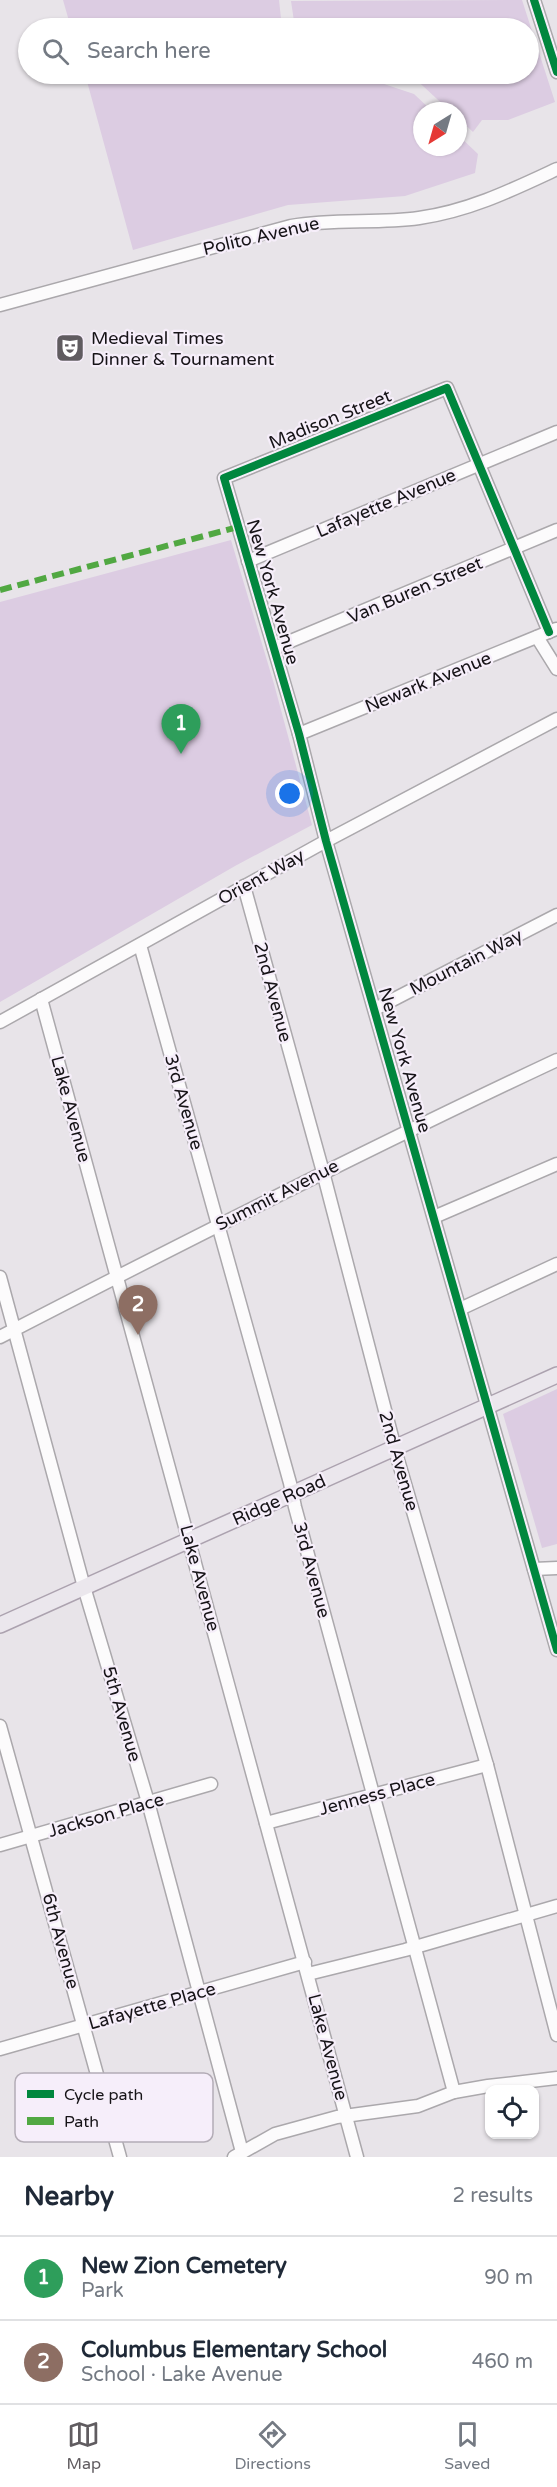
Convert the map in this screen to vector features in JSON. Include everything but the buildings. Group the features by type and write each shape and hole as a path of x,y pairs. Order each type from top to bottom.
{"main road":[{"name":"Ridge Road","path":"0,1625 557,1375"}],"street":[{"path":"534,0 557,72"},
{"name":"Polito Avenue","path":"0,305 291,226 336,220 390,220 444,213 496,197 557,169"},
{"name":"Madison Street","path":"224,478 447,387 480,464"},
{"name":"Lafayette Avenue","path":"248,561 557,432"},
{"path":"480,464 553,630"},
{"name":"New York Avenue","path":"224,478 299,734 326,841 557,1650"},
{"name":"Van Buren Street","path":"274,648 557,530"},
{"name":"Newark Avenue","path":"299,734 553,630"},
{"path":"537,637 557,669"},
{"name":"Orient Way","path":"0,1022 326,841 557,719"},
{"name":"2nd Avenue","path":"244,886 323,1172 395,1448 487,1765 557,2035"},
{"name":"Mountain Way","path":"375,1010 557,915"},
{"name":"3rd Avenue","path":"140,945 454,2092"},
{"name":"Lake Avenue","path":"41,999 357,2157"},
{"name":"Summit Avenue","path":"0,1337 323,1172 557,1060"},
{"path":"434,1217 557,1164"},
{"path":"460,1309 557,1264"},
{"name":"5th Avenue","path":"0,1277 84,1587 148,1802 199,1992 238,2154"},
{"path":"534,1569 557,1568"},
{"path":"545,1607 557,1613"},
{"name":"6th Avenue","path":"0,1726 97,2073"},
{"name":"Jenness Place","path":"266,1823 487,1765"},
{"name":"Jackson Place","path":"0,1845 211,1784"},
{"name":"Lafayette Place","path":"0,2049 199,1992 415,1947 557,1906"},
{"path":"238,2154 275,2134 346,2115 418,2106 454,2092 557,2078"},
{"name":"6th Avenue","path":"116,2142 120,2157"}],"shaded area":[{"path":"63,0 279,0 281,18 68,18"},
{"path":"522,0 528,18 294,18 291,1"},
{"path":"539,53 555,102 508,120 482,120 473,132 467,126 467,102 440,102 421,84 539,84"},
{"path":"88,84 384,84 414,94 422,102 413,102 413,156 467,156 467,144 478,154 475,173 405,196 288,205 133,250"},
{"path":"231,540 274,684 312,825 235,866 0,1002 0,602"},
{"path":"557,1389 557,1544 542,1548 503,1414"}],"marked path":[{"path":"0,590 238,527"}],"cycle path":[{"path":"534,0 557,72"},
{"path":"549,632 447,388 224,478 299,734 326,841 557,1650"}],"place":[{"name":"Medieval Times Dinner & Tournament","path":"70,348"},
{"name":"New Zion Cemetery","path":"181,754"},
{"name":"Columbus Elementary School","path":"138,1335"}]}
